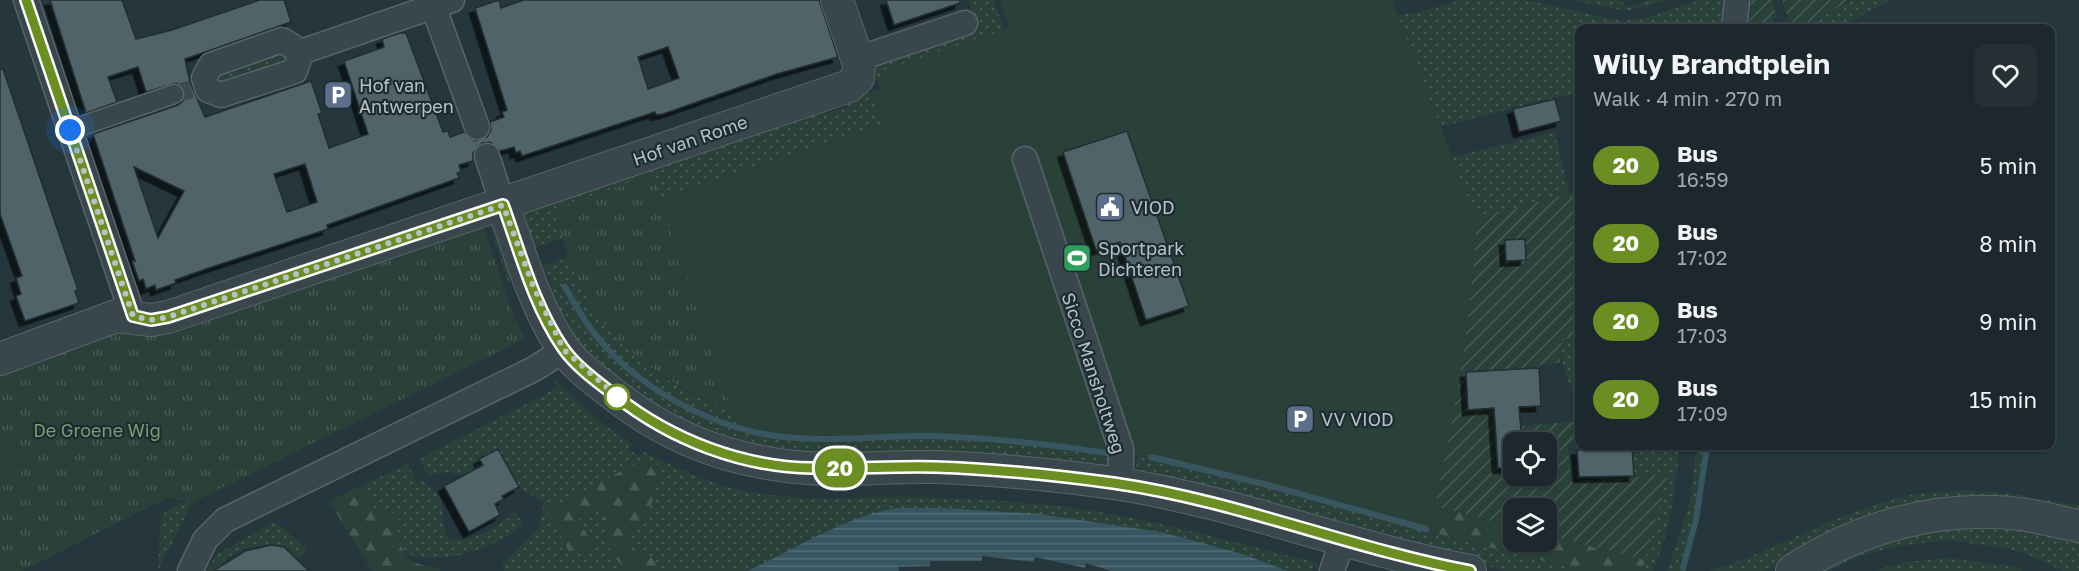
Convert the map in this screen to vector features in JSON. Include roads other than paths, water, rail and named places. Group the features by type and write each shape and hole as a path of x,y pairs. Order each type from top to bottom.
{"street":[{"path":"26,0 133,316"},
{"path":"837,0 857,59 965,23"},
{"path":"1734,24 1737,0"},
{"path":"301,52 439,2 477,127"},
{"path":"282,40 301,52 295,71 221,95 200,86 211,65 282,40"},
{"name":"Hof van Rome","path":"503,205 849,86 858,78 857,59"},
{"path":"70,130 174,94"},
{"path":"0,359 107,318 133,316 151,320 168,317 503,205 487,156"},
{"name":"Sicco Mansholtweg","path":"1025,159 1121,449 1121,485"},
{"name":"Sicco Mansholtweg","path":"503,205 534,288 564,350 601,385 636,412 699,445 731,456 810,468 934,467 1037,474 1121,485 1191,499 1457,570"},
{"path":"190,571 205,540 225,520 534,369 564,350"},
{"path":"1792,571 1871,530 1935,515 1998,513 2079,526"},
{"path":"1332,571 1343,539"}],"water":[{"path":"897,508 944,508 1040,514 1161,532 1243,554 1288,571 1111,571 1086,563 1085,568 1035,557 1033,562 982,556 982,561 930,561 930,566 898,567 899,571 748,571 840,526 878,512"}],"waterway":[{"path":"565,287 594,333 630,370 675,401 725,424 776,436 796,438 956,437 1020,442 1106,453"},
{"path":"1683,568 1696,520 1706,450"},
{"path":"1151,457 1268,485 1426,529"}],"tunnel":[{"path":"174,94 195,88"}],"place":[{"name":"Hof van Antwerpen","path":"338,95"},
{"name":"VIOD","path":"1110,207"},
{"name":"Sportpark Dichteren","path":"1077,258"},
{"name":"VV VIOD","path":"1300,419"}],"park label":[{"name":"De Groene Wig","path":"97,430"}]}
